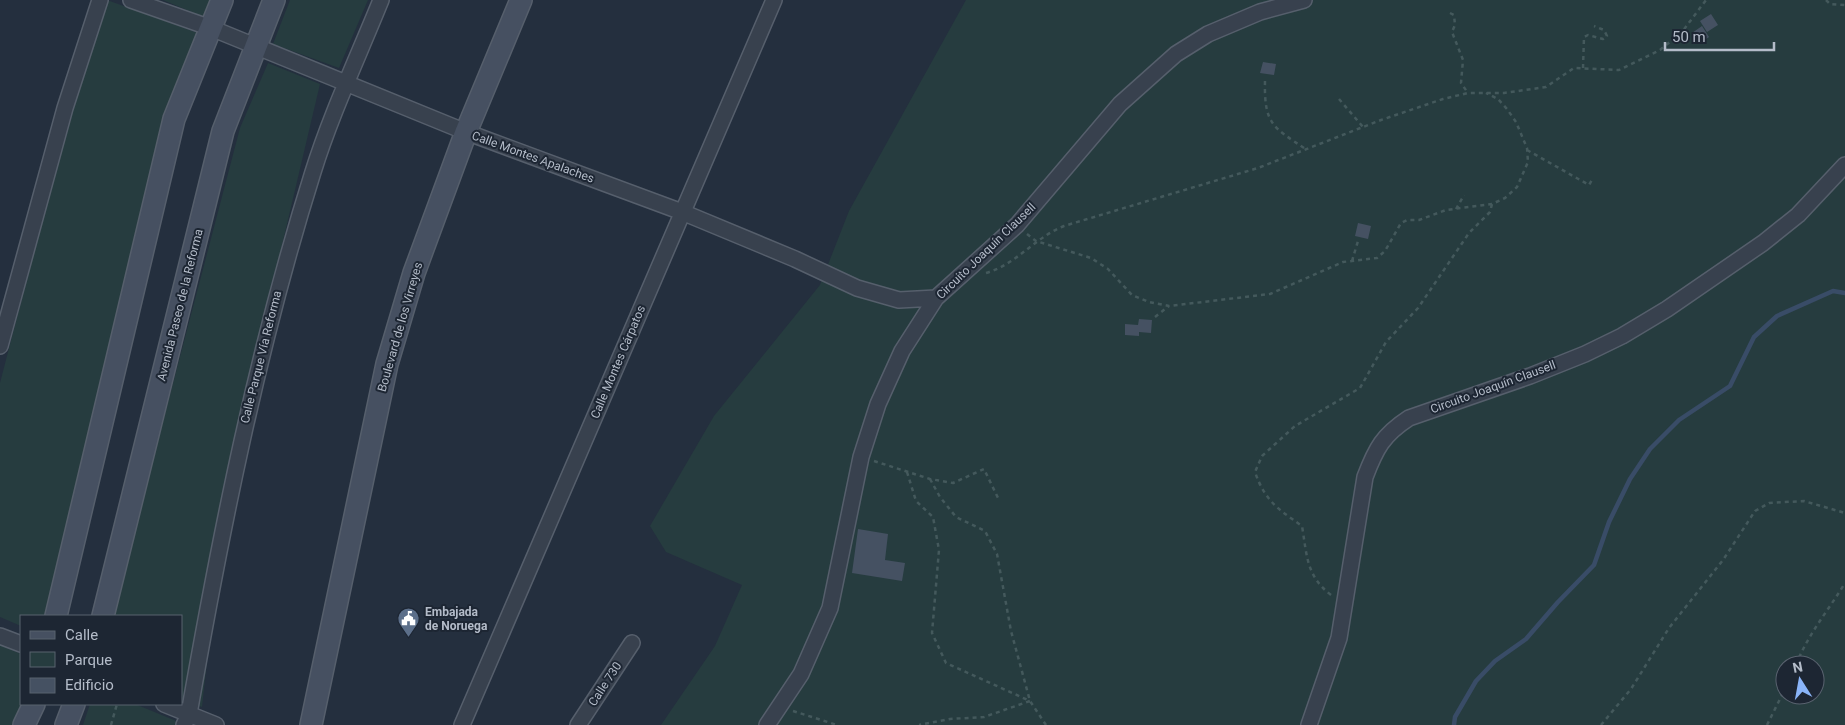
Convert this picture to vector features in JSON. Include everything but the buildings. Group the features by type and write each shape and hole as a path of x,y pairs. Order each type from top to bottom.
{"main road":[{"path":"56,615 174,119 222,0"},
{"name":"Avenida Paseo de la Reforma","path":"103,615 223,131 254,46 274,0"},
{"name":"Boulevard de los Virreyes","path":"311,725 387,364 414,273 466,132 521,0"},
{"path":"24,725 34,705"},
{"path":"66,725 74,705"}],"street":[{"path":"0,346 65,108 100,0"},
{"name":"Calle Montes Apalaches","path":"131,0 211,28 466,132 682,212 795,259 857,288 899,300 936,298"},
{"name":"Calle Parque Vía Reforma","path":"186,719 245,418 266,331 313,170 381,0"},
{"name":"Calle Montes Cárpatos","path":"462,725 774,0"},
{"name":"Circuito Joaquín Clausell","path":"767,725 781,707 800,674 830,608 861,457 888,378 918,324 936,298 1017,225 1120,104 1176,54 1208,34 1260,12 1304,0"},
{"name":"Circuito Joaquín Clausell","path":"1310,725 1339,638 1365,477 1374,454 1390,431 1409,418 1585,354 1660,314 1763,243 1798,214 1845,165"},
{"path":"0,636 20,644"},
{"name":"Calle 730","path":"578,725 632,643"},
{"path":"165,705 186,719 216,725"}],"path":[{"path":"970,268 987,273 1007,265 1036,241 1064,226 1258,168 1308,151 1363,126 1443,99 1468,93 1504,93 1546,87 1567,71 1582,68 1619,70 1637,63 1660,50 1682,32 1706,0"},
{"path":"1826,0 1830,4 1845,5"},
{"path":"1450,13 1454,16 1454,39 1463,60 1461,83 1468,93"},
{"path":"1582,68 1584,37 1588,35 1603,39 1607,36 1604,30 1594,26"},
{"path":"1265,82 1267,116 1276,128 1308,151"},
{"path":"1017,225 1036,241 1091,258 1108,269 1132,295 1169,306 1270,294 1327,268 1352,261 1377,258 1385,251 1401,224 1408,220 1419,220 1446,210 1492,204 1505,198 1517,187 1525,173 1528,162 1527,150 1516,122 1507,109 1498,99 1484,92"},
{"path":"1339,98 1363,126"},
{"path":"1527,150 1588,184 1593,178"},
{"path":"1456,209 1464,195"},
{"path":"1345,606 1317,584 1307,561 1302,526 1277,508 1262,491 1255,472 1262,456 1295,426 1360,388 1386,342 1418,308 1470,233 1490,212 1492,204"},
{"path":"1352,261 1358,241"},
{"path":"1155,317 1169,306"},
{"path":"861,457 930,479 953,483 984,469 999,500"},
{"path":"907,472 916,501 934,517 939,550 932,633 946,663 1030,701"},
{"path":"930,479 940,497 956,517 985,531 997,554 1012,631 1030,701 1046,725"},
{"path":"1601,725 1631,689 1669,628 1723,560 1755,511 1769,503 1804,501 1845,513"},
{"path":"1800,655 1818,620 1845,583"},
{"path":"919,725 950,719 984,717 1030,701"},
{"path":"111,725 117,705"},
{"path":"1767,725 1777,705"},
{"path":"781,707 837,725"}],"green space":[{"path":"107,0 198,33 166,110 48,615 20,615 20,626 0,617 0,383 70,113"},
{"path":"163,0 213,0 206,18"},
{"path":"290,0 368,0 339,68 273,44"},
{"path":"966,0 1845,0 1845,725 661,725 715,646 742,585 666,552 650,526 714,416 820,285 849,211"},
{"path":"268,63 320,84 241,419 213,606 202,707 182,698 182,615 112,615 240,128"},
{"path":"0,645 20,654 20,705 25,705 15,725 0,725"},
{"path":"90,705 137,705 186,725 83,725"}],"waterway":[{"path":"1454,725 1455,717 1476,681 1495,661 1526,639 1594,565 1609,522 1630,479 1650,449 1679,420 1730,386 1754,337 1777,316 1833,291 1845,293"}],"place":[{"name":"Embajada de Noruega","path":"409,638"}]}
